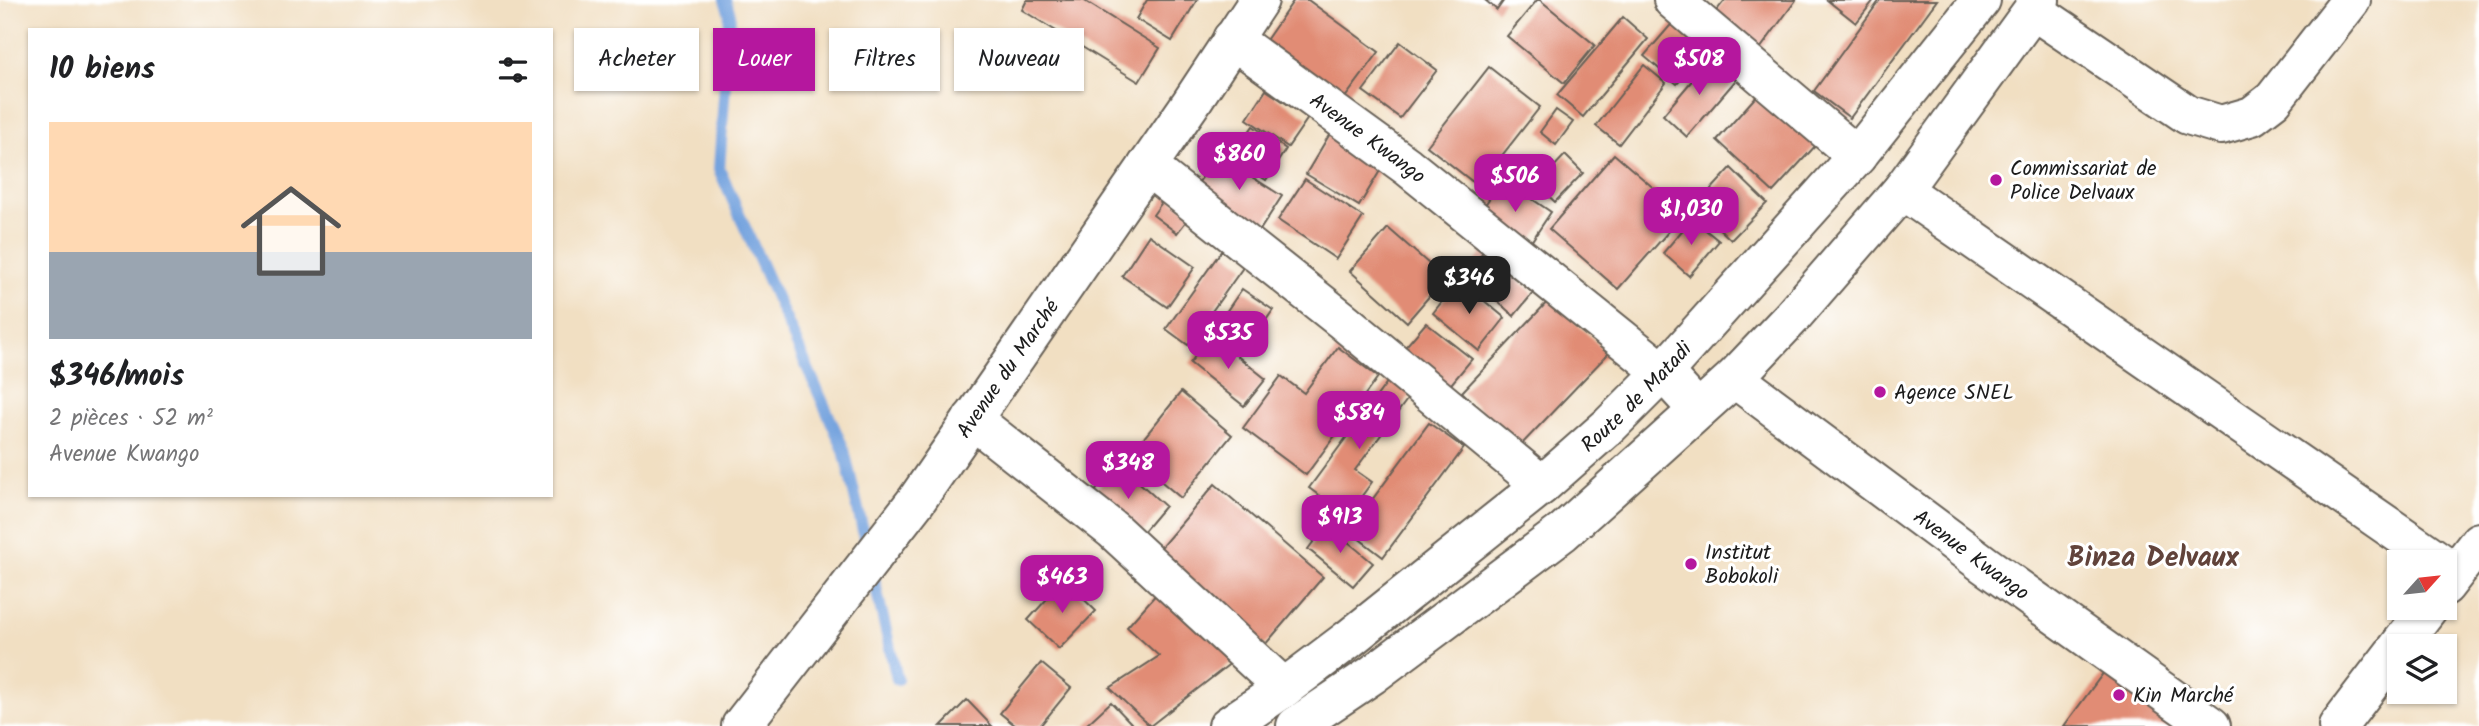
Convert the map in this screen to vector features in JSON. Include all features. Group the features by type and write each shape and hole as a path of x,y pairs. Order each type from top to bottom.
{"street":[{"name":"Avenue du Marché","path":"741,726 916,501 1259,0"},
{"path":"1672,0 1857,156"},
{"name":"Route de Matadi","path":"1228,726 1349,639 1542,485 1611,425 1663,372 1857,156 1981,0"},
{"path":"1296,726 1372,675 1563,532 1734,378 1791,318 1902,190 2037,5 2188,115 2221,125 2252,116 2273,100 2351,0"},
{"name":"Avenue Kwango","path":"1232,40 1407,166 1663,372 1698,410"},
{"path":"1147,166 1342,320 1542,485"},
{"path":"1902,190 2416,550"},
{"name":"Avenue Kwango","path":"1734,378 1985,565 2211,726"},
{"path":"972,419 1113,530 1284,688"},
{"path":"2457,571 2479,542"},
{"path":"2338,726 2419,620"},
{"path":"1349,639 1372,675"}],"building":[{"path":"1027,0 1083,0 1160,48 1139,82 1084,48 1084,28 1051,28 1022,10"},
{"path":"1147,0 1197,0 1172,41 1136,19"},
{"path":"1294,0 1308,0 1379,52 1341,103 1262,46"},
{"path":"1485,0 1504,0 1497,10"},
{"path":"1537,0 1595,45 1564,83 1507,36"},
{"path":"1725,0 1796,0 1760,49 1714,14"},
{"path":"1827,0 1874,0 1856,23"},
{"path":"1880,0 1937,0 1850,118 1814,91"},
{"path":"1623,17 1648,39 1583,117 1557,95"},
{"path":"1675,20 1707,49 1677,84 1644,56"},
{"path":"1400,42 1437,70 1400,118 1363,91"},
{"path":"1711,58 1736,80 1687,137 1663,115"},
{"path":"1644,65 1666,83 1619,144 1596,126"},
{"path":"1489,67 1540,107 1478,186 1427,146"},
{"path":"1266,90 1308,118 1288,147 1247,119"},
{"path":"1761,91 1818,143 1773,192 1717,140"},
{"path":"1556,110 1573,122 1556,145 1540,132"},
{"path":"1253,126 1286,149 1266,180 1232,157"},
{"path":"1331,132 1384,164 1359,206 1306,174"},
{"path":"1614,154 1684,214 1618,289 1549,229"},
{"path":"1217,155 1282,196 1260,230 1195,188"},
{"path":"1565,155 1583,173 1555,202 1537,185"},
{"path":"1731,168 1767,203 1731,240 1696,206"},
{"path":"1305,179 1363,217 1336,259 1278,220"},
{"path":"1503,179 1551,212 1527,248 1478,215"},
{"path":"1167,195 1192,214 1177,233 1153,215"},
{"path":"1692,219 1719,241 1689,276 1663,253"},
{"path":"1388,228 1445,278 1407,322 1350,271"},
{"path":"1149,235 1195,267 1167,307 1122,276"},
{"path":"1222,250 1244,266 1188,345 1166,329"},
{"path":"1484,251 1533,293 1514,316 1465,273"},
{"path":"1459,280 1505,318 1479,351 1433,313"},
{"path":"1242,289 1273,310 1248,346 1217,325"},
{"path":"1551,298 1608,354 1519,447 1462,392"},
{"path":"1426,323 1472,359 1447,389 1401,352"},
{"path":"1211,335 1266,379 1244,406 1190,363"},
{"path":"1338,347 1378,377 1306,475 1243,428 1281,376 1304,393"},
{"path":"1391,377 1412,393 1355,470 1372,482 1347,516 1309,488"},
{"path":"1181,392 1232,435 1181,498 1130,455"},
{"path":"1429,423 1464,448 1383,557 1349,531"},
{"path":"1119,464 1165,506 1138,538 1091,496"},
{"path":"1215,484 1323,577 1264,646 1156,553"},
{"path":"1327,524 1373,563 1353,586 1308,549"},
{"path":"1064,580 1096,611 1059,649 1028,620"},
{"path":"1159,591 1236,659 1150,726 1110,688 1159,656 1127,627"},
{"path":"1041,663 1071,688 1040,726 1016,726 1000,713"},
{"name":"Kin Marché","path":"2110,664 2193,726 2064,726"},
{"path":"967,700 992,726 941,726"},
{"path":"1111,702 1132,724 1130,726 1085,726"}],"waterway":[{"path":"725,0 730,14 719,169 844,450 868,552"},
{"path":"872,570 897,679"}],"place":[{"name":"Commissariat de Police Delvaux","path":"1996,180"},
{"name":"Agence SNEL","path":"1880,392"},
{"name":"Institut Bobokoli","path":"1691,564"},
{"name":"Kin Marché","path":"2119,695"}],"district":[{"name":"Binza Delvaux","path":"2153,556"}]}
